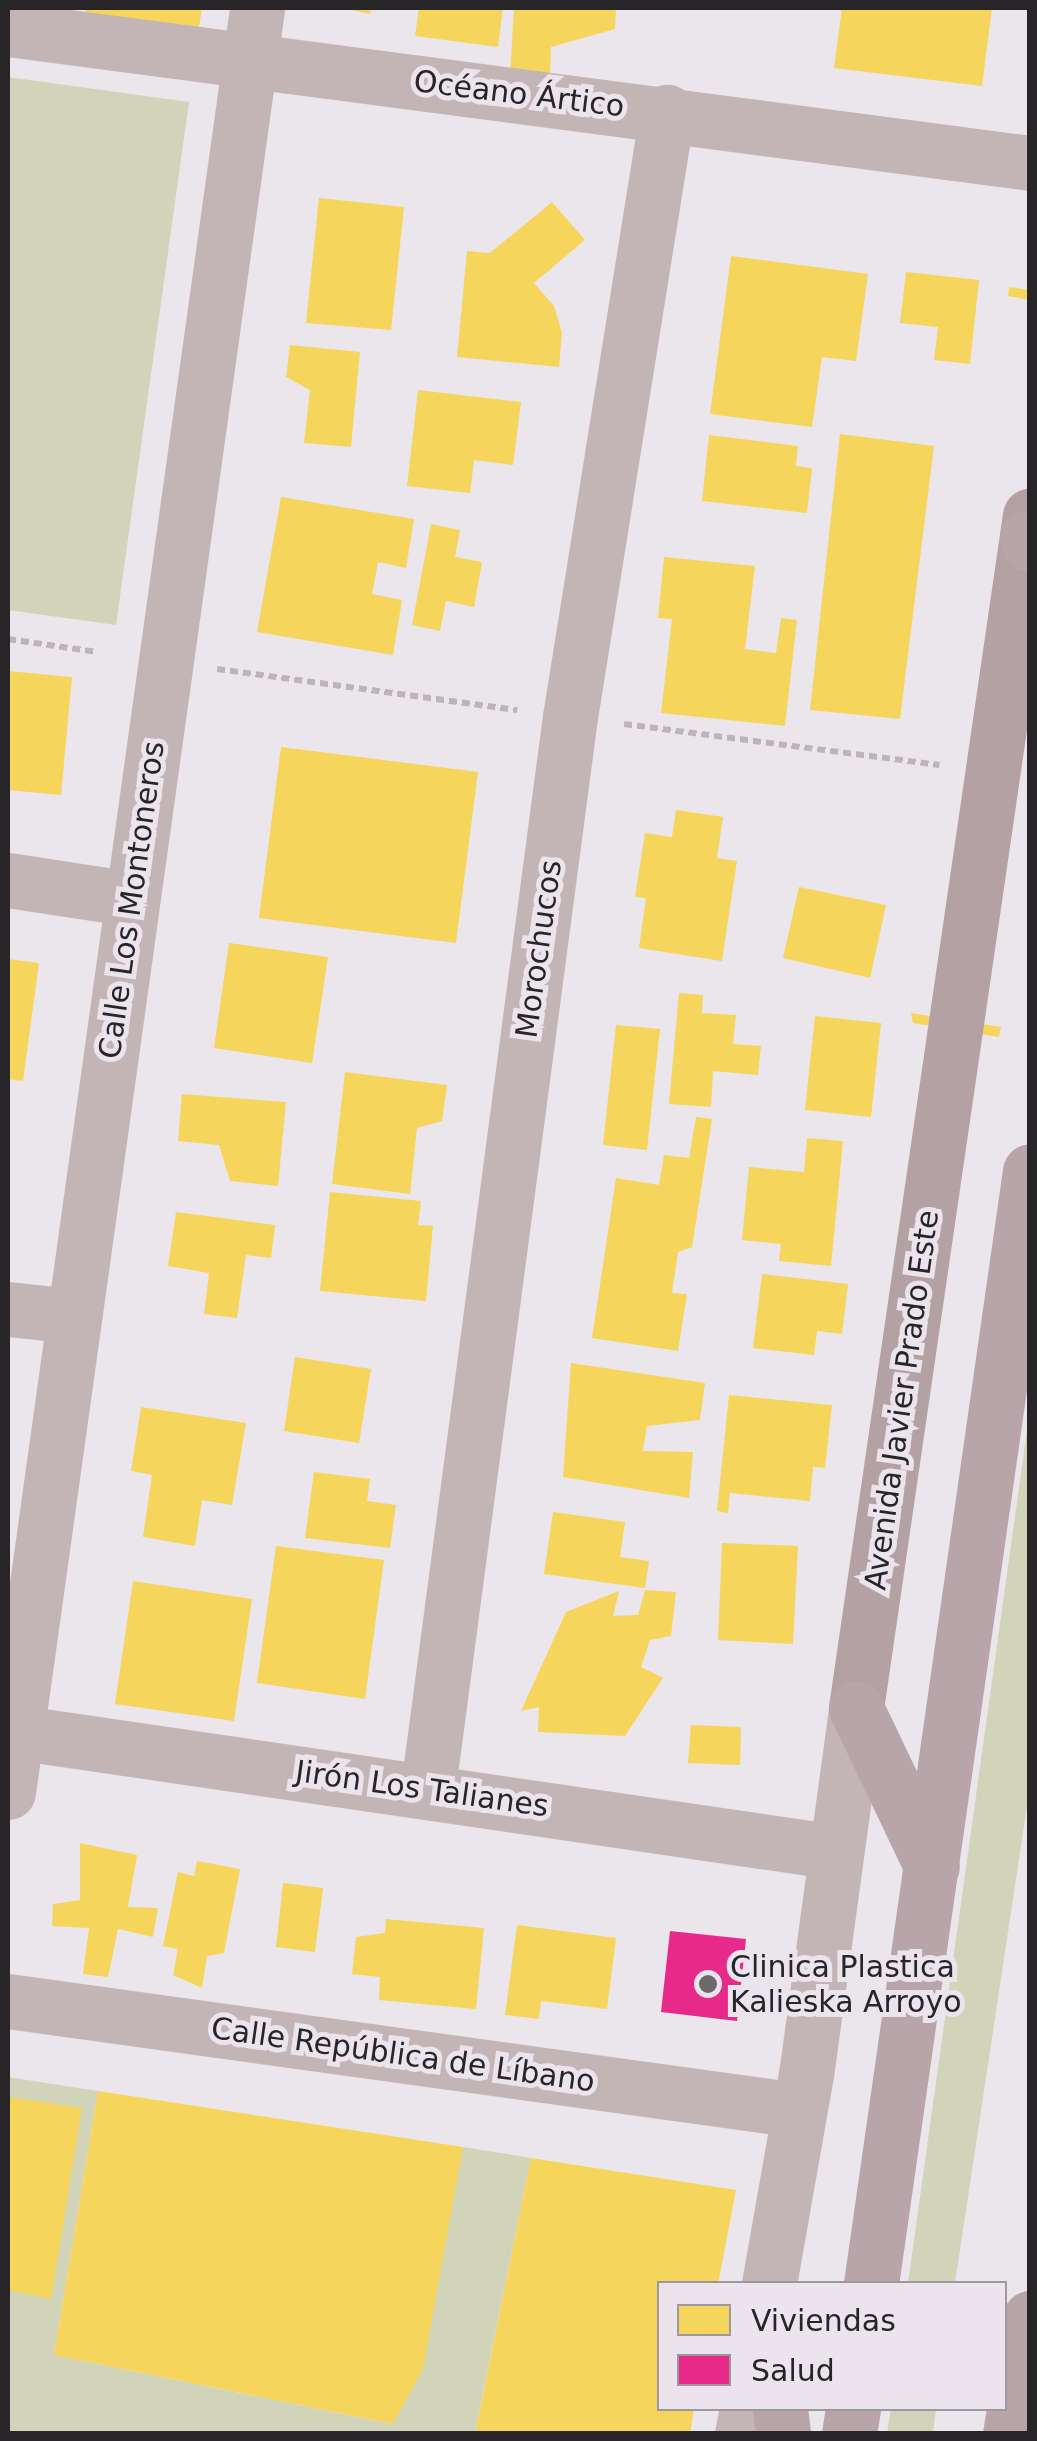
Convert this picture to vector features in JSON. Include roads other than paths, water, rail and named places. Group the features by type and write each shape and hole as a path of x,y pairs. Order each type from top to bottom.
{"highway":[{"path":"871,2281 1030,1171"},
{"path":"856,1708 932,1866"},
{"path":"1010,2434 1030,2318"}],"main road":[{"name":"Avenida Javier Prado Este","path":"856,1708 1028,532"}],"street":[{"name":"Calle Los Montoneros","path":"8,1792 12,1731 257,8"},
{"name":"Océano Ártico","path":"8,29 668,112 1030,164"},
{"name":"Morochucos","path":"428,1788 570,717 668,112"},
{"path":"8,880 132,899"},
{"path":"8,1309 74,1316"},
{"name":"Avenida Javier Prado Este","path":"770,2281 856,1708"},
{"name":"Jirón Los Talianes","path":"12,1731 428,1788 836,1852"},
{"name":"Calle República de Líbano","path":"8,2002 798,2110"}],"place":[{"name":"Clinica Plastica Kalieska Arroyo","path":"708,1984"}]}
